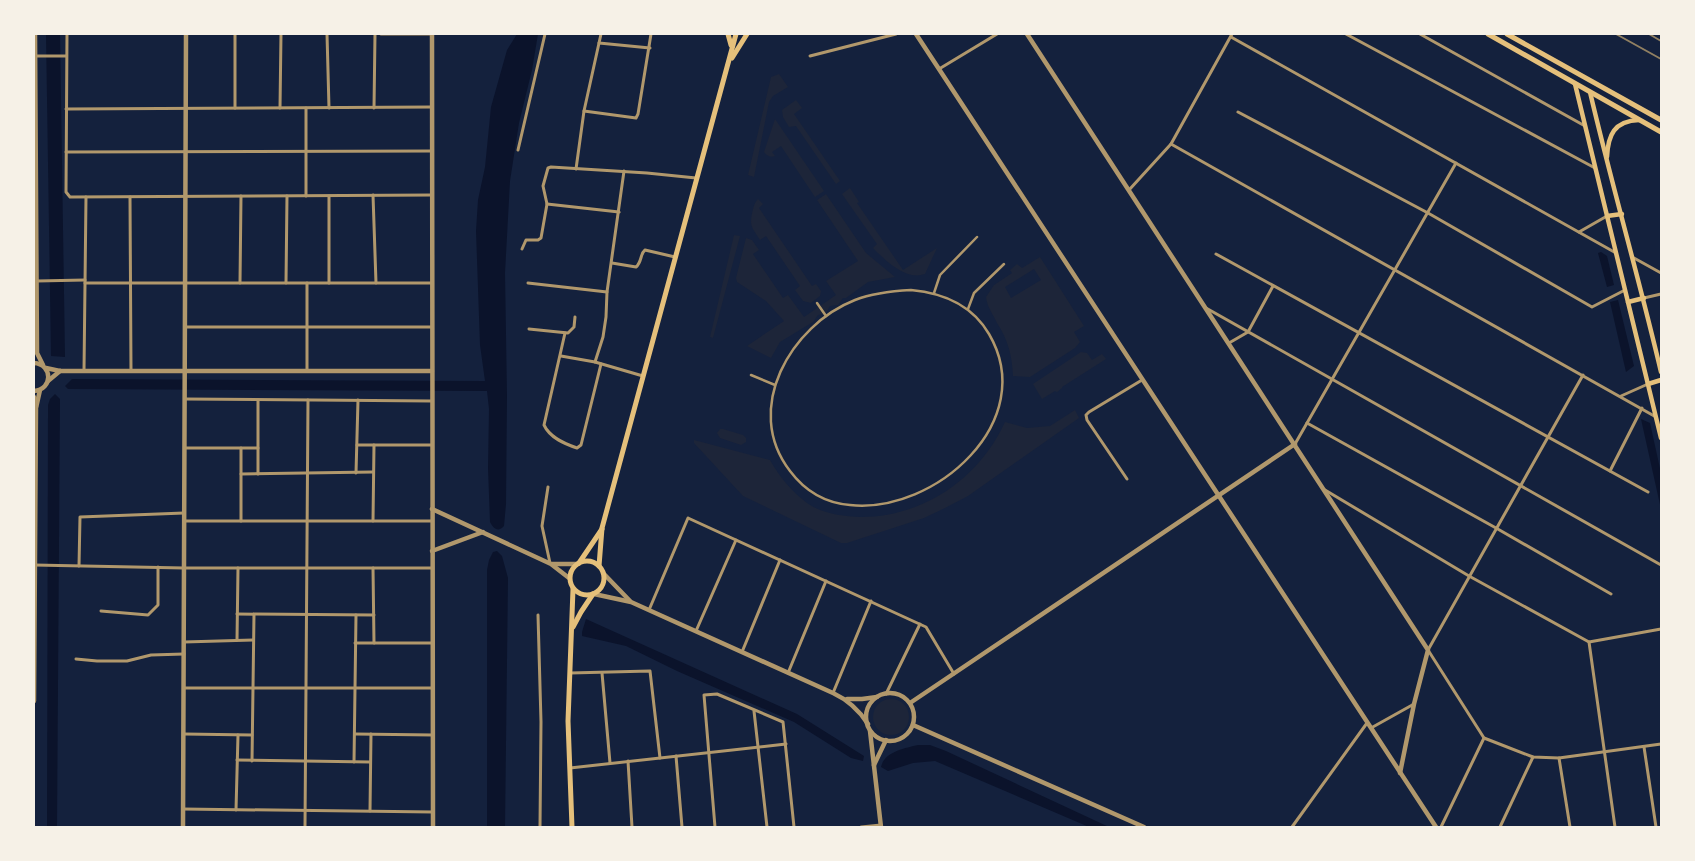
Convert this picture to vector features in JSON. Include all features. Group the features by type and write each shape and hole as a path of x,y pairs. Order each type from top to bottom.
{"main road":[{"path":"728,34 732,50"},
{"path":"599,566 602,528 736,34"},
{"path":"728,65 748,34"},
{"path":"1488,34 1575,84 1590,95 1661,132"},
{"path":"1506,34 1661,120"},
{"path":"1578,74 1575,84 1578,99 1661,438"},
{"path":"1594,83 1590,95 1634,258 1661,372"},
{"path":"1578,99 1590,95"},
{"path":"1607,163 1609,137 1613,131 1631,120 1639,120"},
{"path":"1607,216 1622,214"},
{"path":"1628,302 1644,298"},
{"path":"1648,384 1661,380"},
{"path":"572,827 568,721 573,589 569,578 573,568 602,528"},
{"path":"570,635 576,619 594,594 603,586 604,574 599,566 590,561 578,563"},
{"path":"573,589 583,595 594,594"}],"street":[{"path":"35,34 35,356 44,367 49,377 48,381"},
{"path":"66,34 66,192 70,197 432,195"},
{"path":"183,827 186,34"},
{"path":"235,34 235,108"},
{"path":"280,108 281,34"},
{"path":"327,34 329,108"},
{"path":"374,108 375,34"},
{"path":"381,34 432,34 433,827"},
{"path":"518,150 545,34"},
{"path":"576,169 584,112 601,34"},
{"path":"584,112 636,118 651,34"},
{"path":"810,56 896,34"},
{"path":"916,34 1436,827"},
{"path":"939,69 997,34"},
{"path":"1027,34 1295,444 1484,738 1533,757 1559,758 1661,744"},
{"path":"1346,34 1595,168"},
{"path":"1420,34 1585,126"},
{"path":"1129,190 1170,144 1232,35 1616,253"},
{"path":"599,43 650,48"},
{"path":"35,56 66,56"},
{"path":"306,108 306,196"},
{"path":"66,109 432,108"},
{"path":"1238,112 1428,213 1592,307 1625,290"},
{"path":"1170,144 1656,417"},
{"path":"66,152 432,151"},
{"path":"910,703 1295,444 1456,163"},
{"path":"522,249 526,240 540,240 546,204 543,186 548,168 624,171 697,178"},
{"path":"595,362 603,337 607,292 624,171"},
{"path":"373,195 376,283"},
{"path":"240,283 241,196"},
{"path":"286,283 287,196"},
{"path":"328,196 329,283"},
{"path":"84,370 86,197"},
{"path":"130,197 131,370"},
{"path":"546,204 619,212"},
{"path":"1578,232 1607,216"},
{"path":"934,293 940,275 977,237"},
{"path":"612,263 636,267 639,265 645,250 676,257"},
{"path":"1216,254 1648,492"},
{"path":"1634,258 1661,274"},
{"path":"968,309 974,293 1004,264"},
{"path":"36,281 130,284 432,283"},
{"path":"307,283 307,371"},
{"path":"528,284 607,292"},
{"path":"1229,343 1248,332 1273,286"},
{"path":"911,290 934,293 954,300 978,317 999,356 1002,384 996,412 984,438 965,462 943,480 905,500 877,506 848,505 832,502 820,497 802,484 786,467 775,442 771,413 775,385 787,358 805,334 826,316 855,300 881,293 911,290"},
{"path":"1644,298 1661,294"},
{"path":"817,303 826,316"},
{"path":"1206,308 1660,563"},
{"path":"529,329 565,333 571,331 575,316"},
{"path":"185,327 432,327"},
{"path":"565,333 544,425 563,444 578,448 581,445 601,364"},
{"path":"561,356 595,362 644,376"},
{"path":"34,363 60,371 432,371"},
{"path":"34,391 45,387 48,381 60,371"},
{"path":"751,375 775,385"},
{"path":"1400,773 1414,704 1428,650 1583,375"},
{"path":"1127,479 1087,420 1086,415 1142,380"},
{"path":"1621,396 1648,384"},
{"path":"34,701 35,446 36,408 40,390"},
{"path":"34,397 36,408"},
{"path":"185,399 432,401"},
{"path":"258,400 258,474"},
{"path":"305,827 308,400"},
{"path":"356,473 358,400"},
{"path":"1610,471 1642,408"},
{"path":"1307,423 1611,594"},
{"path":"357,445 432,445"},
{"path":"374,445 374,521"},
{"path":"185,448 258,448"},
{"path":"241,448 241,521"},
{"path":"241,474 373,472"},
{"path":"548,487 542,526 551,564"},
{"path":"1324,490 1469,576 1589,642 1661,629"},
{"path":"432,509 551,564 569,578"},
{"path":"79,566 80,517 185,513"},
{"path":"649,610 688,518 926,626 954,674"},
{"path":"184,520 432,521"},
{"path":"432,550 483,532"},
{"path":"696,631 736,540"},
{"path":"742,652 780,560"},
{"path":"551,564 578,563"},
{"path":"34,565 184,568 432,568"},
{"path":"101,611 148,615 158,605 158,567"},
{"path":"237,640 238,568"},
{"path":"373,568 374,643"},
{"path":"604,574 631,602"},
{"path":"788,673 826,581"},
{"path":"594,594 631,602 846,699 858,710 868,724"},
{"path":"833,693 871,602"},
{"path":"237,614 374,615"},
{"path":"252,761 254,614"},
{"path":"354,762 356,615"},
{"path":"538,615 541,722 540,827"},
{"path":"886,694 920,624"},
{"path":"184,642 254,640"},
{"path":"1589,642 1615,827"},
{"path":"356,643 433,643"},
{"path":"76,659 127,661 157,655 184,654"},
{"path":"569,673 650,671 660,758"},
{"path":"602,673 610,763"},
{"path":"184,688 433,688"},
{"path":"715,827 704,695 717,694 782,722 794,827"},
{"path":"846,699 862,699 886,694 899,695 910,703 914,717 913,725 905,736 900,739 886,740 874,735 870,730"},
{"path":"861,827 881,826 870,730 866,716 868,708 878,696"},
{"path":"1371,728 1414,704"},
{"path":"754,710 766,827"},
{"path":"1292,827 1367,723"},
{"path":"913,725 1144,827"},
{"path":"184,734 252,735"},
{"path":"355,734 433,735"},
{"path":"370,811 371,734"},
{"path":"236,810 238,735"},
{"path":"1441,827 1484,738"},
{"path":"874,766 886,740"},
{"path":"570,768 786,744"},
{"path":"1644,746 1656,827"},
{"path":"676,756 682,827"},
{"path":"1500,827 1533,757"},
{"path":"1559,758 1570,827"},
{"path":"237,760 370,762"},
{"path":"628,761 632,827"},
{"path":"183,809 433,812"}],"shaded area":[{"path":"46,34 60,34 65,357 51,356"},
{"path":"517,34 538,34 532,70 519,123 510,181 505,273 506,504 504,526 502,528 496,529 490,522 488,468 489,409 487,391 68,389 65,386 72,379 485,381 480,345 476,231 478,200 485,167 491,107 507,50"},
{"path":"779,74 788,87 773,96 769,102 754,177 748,175 771,77"},
{"path":"796,100 802,108 794,114 840,181 836,184 796,126 789,127 783,117 782,110"},
{"path":"775,119 824,191 815,197 781,146 772,152 774,157 766,155 764,152"},
{"path":"850,188 859,202 857,203 903,270 937,248 925,274 911,275 897,269 873,248 877,244 842,194"},
{"path":"826,194 866,253 895,277 868,282 846,298 843,298 838,305 830,306 826,313 818,315 813,322 780,342 771,358 747,346 784,321 766,301 737,282 736,278 746,238 752,240 759,250 753,254 783,298 788,295 804,317 836,295 826,281 858,261 817,200"},
{"path":"758,199 763,204 759,208 812,286 816,284 821,291 820,296 811,303 803,301 795,290 800,286 766,236 760,240 753,229 751,223 752,215 754,205"},
{"path":"734,235 740,236 713,338 710,337"},
{"path":"1601,252 1607,256 1614,285 1607,287 1598,253"},
{"path":"1040,257 1084,326 1074,332 1080,342 1075,348 1030,377 1013,376 1012,361 1007,342 989,307 986,297 994,285 1012,273 1010,270 1017,264 1022,268","holes":["1034,269 1041,280 1011,298 1005,287"]},
{"path":"1618,300 1634,366 1626,372 1610,302"},
{"path":"1081,352 1087,353 1092,360 1102,354 1106,359 1057,392 1055,391 1042,399 1033,384"},
{"path":"55,394 60,399 57,827 47,827 48,405 50,399"},
{"path":"1075,410 1079,418 968,496 924,518 847,543 841,543 743,496 694,443 694,440 770,460 781,477 807,503 819,510 832,514 861,517 884,515 906,510 927,502 946,491 980,461 994,442 1005,422 1027,428 1050,426"},
{"path":"1641,419 1650,423 1661,473 1661,509"},
{"path":"720,429 743,435 746,438 746,442 741,445 720,438 717,433"},
{"path":"497,551 502,556 508,578 505,827 487,827 487,570 493,552"},
{"path":"586,619 797,714 864,756 863,761 851,758 794,722 677,671 626,646 582,636"},
{"path":"891,699 898,700 904,704 908,710 908,724 904,730 898,734 891,735 884,734 878,730 874,724 873,717 874,710 878,704 884,700"},
{"path":"918,745 930,745 946,751 1109,827 1089,827 935,761 913,763 888,771 881,767 886,758 891,754 901,749"}],"railway":[{"path":"1616,34 1661,59"},
{"path":"1649,34 1661,41"}]}
